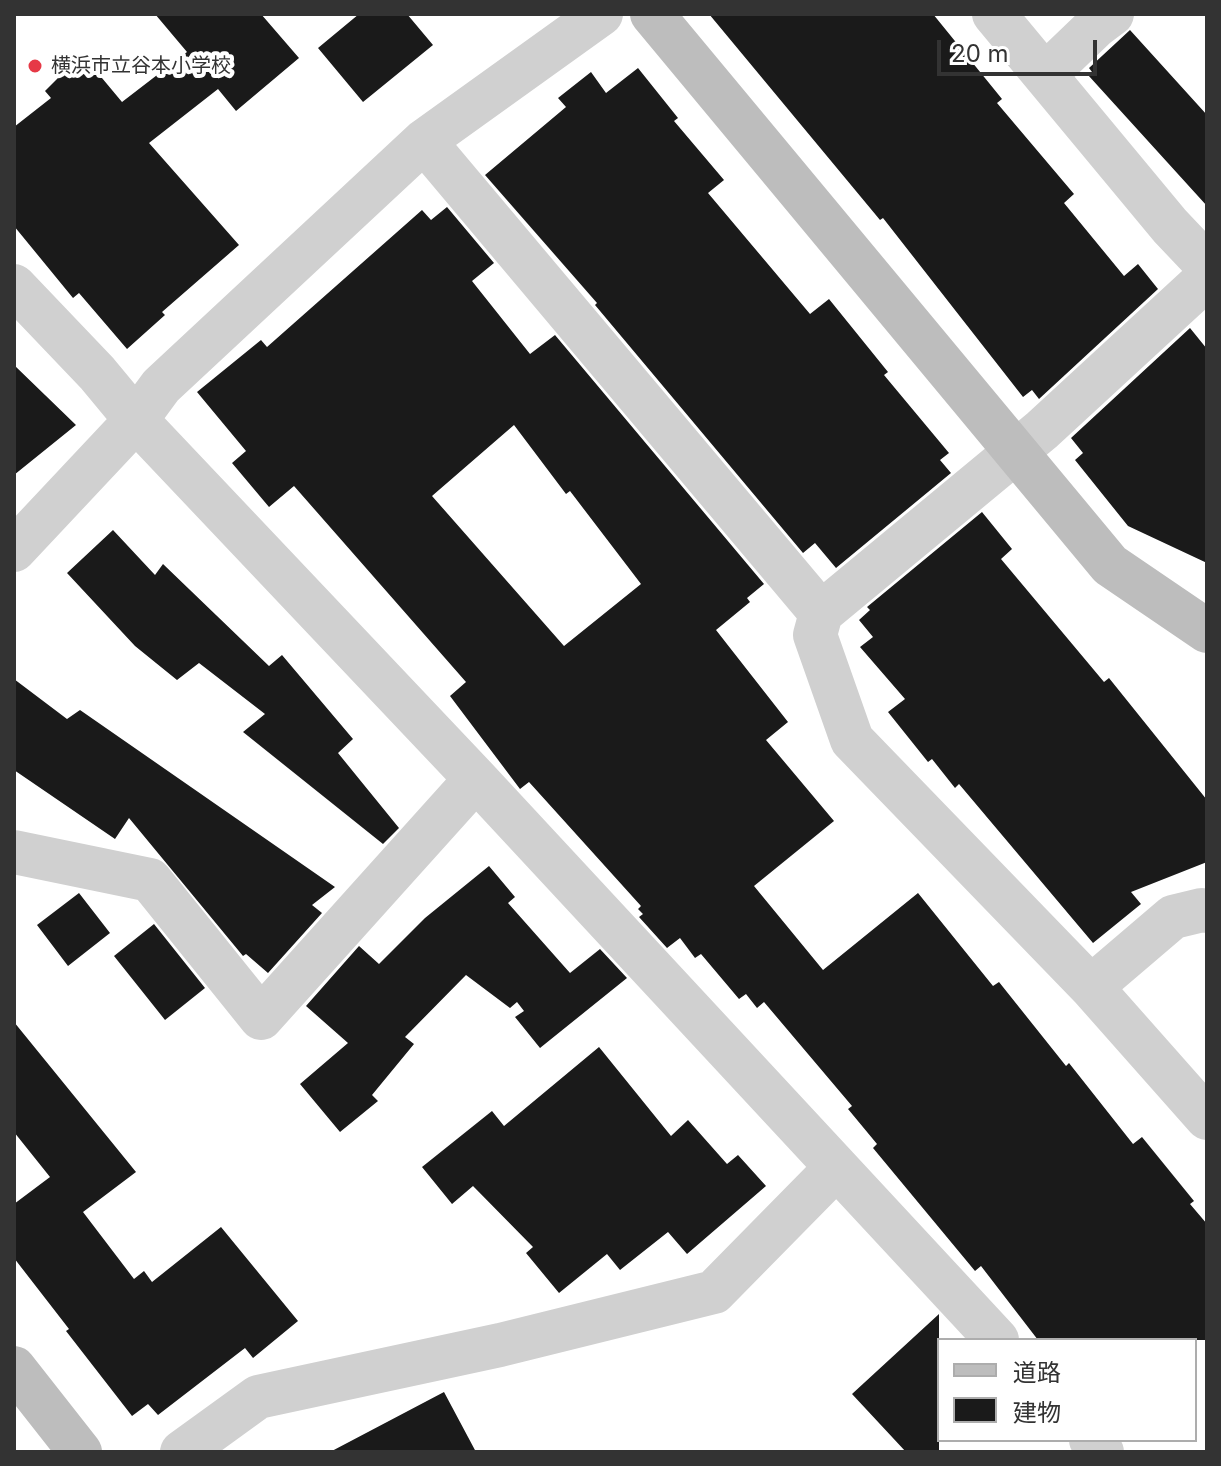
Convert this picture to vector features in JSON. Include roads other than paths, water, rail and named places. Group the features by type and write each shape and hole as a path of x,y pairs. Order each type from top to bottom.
{"street":[{"path":"14,550 136,420 161,386 424,141 601,14"},
{"path":"652,14 1110,565 1207,631"},
{"path":"994,14 1170,226 1207,265"},
{"path":"1046,74 1112,14"},
{"path":"424,141 821,613"},
{"path":"1207,278 1200,288 1016,452 821,613 815,635 852,740 1091,987 1207,1118"},
{"path":"14,286 995,1338"},
{"path":"14,852 150,880 261,1018 476,779"},
{"path":"1091,987 1173,917 1207,911"},
{"path":"182,1452 258,1397 500,1345 714,1292 836,1168"},
{"path":"14,1368 80,1452"}],"place":[{"name":"横浜市立谷本小学校","path":"35,66"}]}
